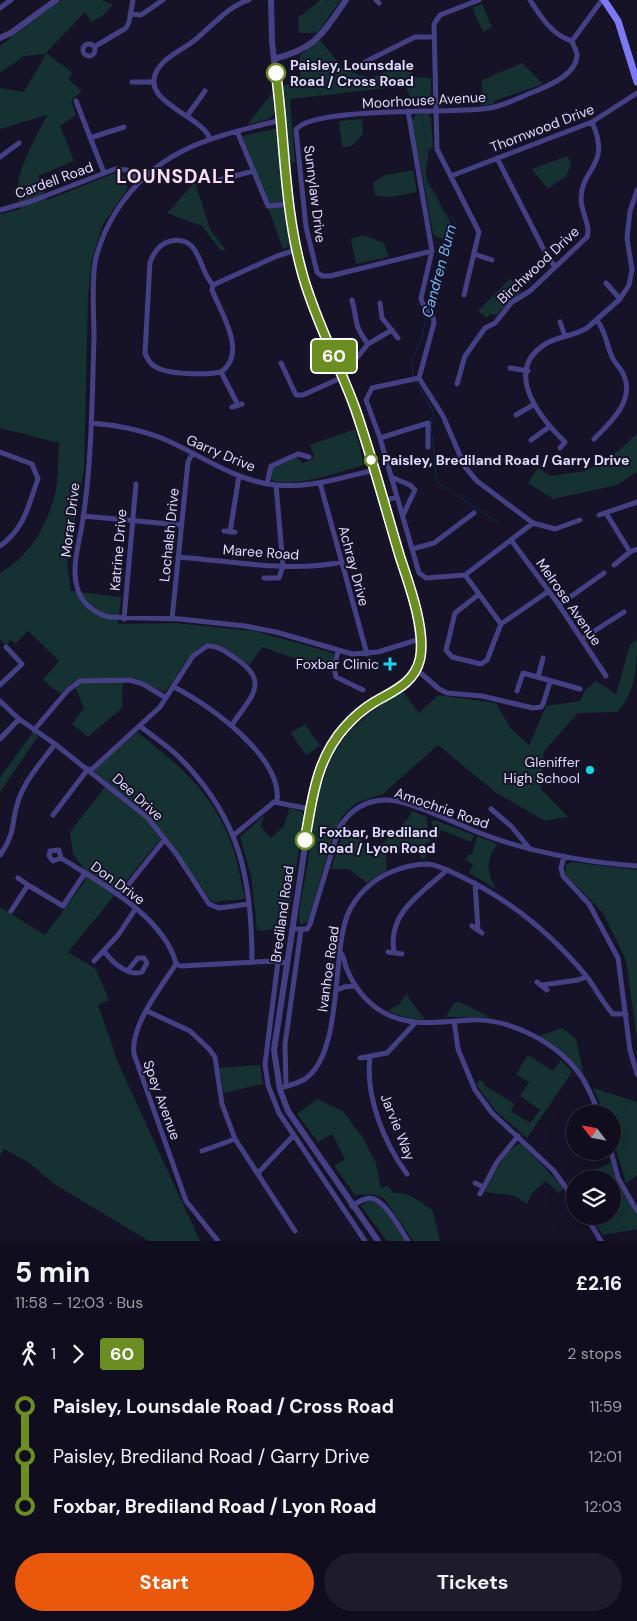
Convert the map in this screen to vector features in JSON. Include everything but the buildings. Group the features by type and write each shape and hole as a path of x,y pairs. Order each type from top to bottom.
{"main road":[{"path":"603,0 618,21 637,82"}],"street":[{"path":"0,8 11,0"},
{"path":"0,38 19,28 56,0"},
{"path":"94,47 126,28 133,0"},
{"path":"130,14 142,16 163,0"},
{"path":"207,140 204,129 163,100 154,82 160,66 165,61 199,37 236,5 249,0"},
{"path":"271,0 274,59 296,250 318,318 355,410 414,605 420,639 420,658 416,669 439,689 447,693 482,696 537,708 543,704 550,682"},
{"path":"274,59 303,51 316,40 346,0"},
{"path":"464,295 479,232 478,226 436,149 434,24 438,17 479,0"},
{"path":"530,0 546,22 564,39 572,41 603,0"},
{"path":"365,62 416,37 434,37"},
{"name":"Moorhouse Avenue","path":"299,125 319,118 416,110 492,108 562,80 577,60 578,54 572,41"},
{"path":"132,82 154,82"},
{"path":"187,116 205,91"},
{"name":"Thornwood Drive","path":"451,176 592,122 637,93"},
{"path":"76,101 104,173"},
{"path":"408,112 432,251 422,292 423,305 433,315 434,323 417,378"},
{"name":"Morar Drive","path":"281,120 207,140 173,154 140,181 117,210 107,228 96,259 91,423 83,516 75,572 77,588 86,605 98,614 124,619 172,619 245,626 276,632 338,651 367,654 420,639"},
{"name":"Birchwood Drive","path":"458,384 465,356 484,328 495,323 512,302 530,291 584,241 589,232 581,198 599,153 599,137 592,122"},
{"name":"Sunnylaw Drive","path":"299,125 296,130 306,227 314,267 320,274 330,276 432,251"},
{"path":"90,138 124,127"},
{"path":"237,131 268,206 290,204"},
{"path":"0,157 19,143"},
{"path":"497,158 555,268"},
{"path":"287,166 299,164"},
{"name":"Cardell Road","path":"0,209 32,201 115,169 127,170 140,181"},
{"path":"216,181 253,171"},
{"path":"560,448 565,442 549,427 533,405 528,390 528,371 533,358 540,348 565,336 580,333 620,299 629,284 634,270 628,238 630,211 637,190"},
{"path":"180,240 191,245 199,256 213,285 212,290 234,349 233,361 222,372 211,374 165,371 150,363 145,353 147,276 154,252 169,241 180,240"},
{"path":"213,285 277,256 296,250"},
{"path":"474,254 492,260"},
{"path":"606,284 620,299"},
{"path":"352,300 356,315 355,324 368,344"},
{"path":"380,304 382,318 398,338"},
{"path":"594,439 620,410 626,383 625,376 613,359 607,336 597,320"},
{"path":"560,322 565,336"},
{"path":"348,324 355,324"},
{"path":"336,362 356,359 368,344 392,330"},
{"path":"281,364 296,395 303,395 343,377"},
{"path":"510,368 528,371"},
{"path":"222,372 237,406"},
{"path":"417,378 372,388 366,400 380,438 419,573 426,578 465,575 533,523"},
{"path":"417,378 443,416 465,467 482,486 533,523 556,529 580,520"},
{"path":"516,415 533,405"},
{"name":"Garry Drive","path":"91,423 124,426 159,438 239,476 267,484 320,483 374,470"},
{"path":"380,438 428,423 428,447"},
{"path":"531,440 549,427"},
{"path":"0,452 27,460 36,468 38,479 21,526 13,536 0,546"},
{"name":"Lochalsh Drive","path":"172,619 188,462 192,454"},
{"path":"267,484 271,466 298,454 309,458"},
{"path":"230,532 239,476"},
{"path":"391,477 410,485 415,490 403,515"},
{"name":"Achray Drive","path":"320,483 367,654"},
{"name":"Katrine Drive","path":"124,619 136,484"},
{"path":"264,578 279,578 283,566 276,485"},
{"path":"384,501 398,497"},
{"path":"599,515 637,502"},
{"path":"412,549 434,544 474,513"},
{"path":"606,513 630,552"},
{"path":"83,516 132,519 181,526"},
{"name":"Melrose Avenue","path":"511,540 559,605 606,676"},
{"path":"614,565 630,552 637,549"},
{"name":"Maree Road","path":"178,557 283,566 328,565 342,562"},
{"path":"559,605 604,573"},
{"path":"465,575 500,624"},
{"path":"478,595 455,613 446,647 452,657 483,664 500,624 549,591"},
{"path":"582,639 624,612"},
{"path":"53,815 89,770 140,726 166,698 193,656 207,646 218,647 248,666 255,677 256,685 232,725"},
{"path":"0,685 22,664 6,647"},
{"path":"338,651 334,674 363,690"},
{"path":"538,677 543,658"},
{"name":"Brediland Road","path":"378,1241 288,1111 274,1050 310,809 320,768 344,728 371,704 406,684 416,669"},
{"path":"517,691 523,674 580,689"},
{"path":"34,730 68,690 80,681 130,680 143,684 166,698"},
{"path":"174,687 199,700 232,725 253,747 274,779 278,790 278,801"},
{"name":"Dee Drive","path":"0,701 20,720 55,744 143,813 165,839 209,904 219,908 249,904"},
{"path":"0,739 20,720"},
{"path":"140,726 177,756 194,773 215,800 234,835 247,882 252,962"},
{"path":"0,855 12,836 17,804 23,790 55,744"},
{"name":"Amochrie Road","path":"301,930 307,929 310,924 339,828 351,813 367,803 390,800 400,802 486,835 530,849 602,863 637,866"},
{"path":"234,835 271,803 278,801 310,809"},
{"path":"491,809 511,826 530,849"},
{"path":"120,895 165,839"},
{"path":"564,856 561,868 563,876 589,904 618,958 630,1050 637,1074"},
{"name":"Don Drive","path":"61,858 120,895 136,908 168,944 174,953 176,964"},
{"name":"Ivanhoe Road","path":"283,1087 303,1080 316,1065 330,1030 346,918 359,896 369,886 385,875 412,865 430,864 447,870 474,883 526,916 553,940 586,977 613,1014 626,1014"},
{"path":"402,954 391,951 392,932 398,918 447,870"},
{"path":"18,878 63,906 85,873"},
{"path":"474,883 477,929"},
{"path":"11,911 28,885"},
{"path":"94,961 119,934 136,908"},
{"path":"283,1087 285,1044 301,930 292,929"},
{"path":"104,951 112,962 128,970"},
{"path":"341,953 355,986 380,1010 396,1018 415,1023 454,1021 494,1022 516,1028 546,1043 580,1075 595,1105"},
{"path":"176,964 181,966 252,962 287,963"},
{"name":"Brediland Road","path":"278,962 265,1064 270,1091 278,1113 365,1241"},
{"name":"Spey Avenue","path":"176,964 147,1011 135,1036 133,1049 135,1060 186,1201 218,1241"},
{"path":"546,990 540,983 578,980 586,977"},
{"path":"337,990 355,986"},
{"path":"147,1011 190,1032 204,1043 214,1057 220,1096 236,1139 295,1231"},
{"path":"454,1021 458,1049 471,1084 489,1109 553,1170 566,1188"},
{"path":"360,1058 387,1053 415,1023"},
{"name":"Jarvie Way","path":"370,1057 368,1069 373,1103 399,1164 407,1174"},
{"path":"258,1173 294,1135"},
{"path":"480,1194 497,1162 518,1136"},
{"path":"202,1151 236,1139"},
{"path":"613,1160 618,1178 637,1211"},
{"path":"475,1183 483,1186"},
{"path":"352,1206 364,1199 376,1199 385,1206 408,1241"},
{"path":"591,1225 601,1241"}],"green space":[{"path":"61,0 102,0 113,5 101,17 91,22 85,12 46,53 73,73 68,79 82,91 71,101 76,115 60,126 74,161 38,176 47,200 113,174 122,174 127,180 127,190 103,224 92,259 88,297 84,471 67,563 71,591 121,597 118,624 175,623 255,631 333,653 334,655 331,671 262,647 250,665 221,646 206,645 190,656 165,691 161,691 136,678 123,677 122,708 88,737 72,724 84,708 73,682 60,694 43,680 59,661 28,631 15,644 11,640 6,645 0,639 0,573 11,566 29,548 49,514 56,489 59,443 0,428 0,214 21,209 18,198 20,173 47,115 0,129 0,88 24,92 46,54 24,56 0,73 0,46"},
{"path":"320,0 340,0 318,33 299,33 298,18"},
{"path":"482,4 492,27 483,32 472,8"},
{"path":"320,40 344,70 371,78 413,60 411,77 431,78 431,100 426,106 415,106 405,86 290,99 295,162 289,163 283,85 300,83 300,55"},
{"path":"522,63 543,84 494,101 493,104 481,106 482,80"},
{"path":"273,92 274,114 269,119 247,125"},
{"path":"428,113 431,118 433,148 429,149 426,172 427,180 453,227 447,236 442,239 433,234 412,120 416,114"},
{"path":"362,119 363,134 352,146 342,147 339,121"},
{"path":"278,128 291,246 283,249 242,136"},
{"path":"568,156 571,165 566,176 548,189 532,169"},
{"path":"413,170 417,192 389,197 375,195 373,183 385,175"},
{"path":"195,182 210,229 225,249 221,251 202,226 167,213"},
{"path":"363,235 384,243 389,257 356,264 351,239"},
{"path":"510,279 522,291 496,315 490,314 487,318 478,311"},
{"path":"355,429 364,465 316,479 288,483 277,482 269,478 274,467 296,457 303,463 313,459 314,456 310,445"},
{"path":"637,434 637,472 617,485 553,499 528,483 538,468 551,476 585,471 609,459"},
{"path":"637,639 637,659 632,687 618,712 578,713 544,751 541,789 568,817 545,821 495,792 438,745 383,794 356,803 342,816 331,842 308,922 300,925 300,905 321,786 329,765 340,745 355,726 376,709 403,692 419,713 438,695 496,703 510,728 529,745 546,706 580,701 585,690 596,681 616,694 630,645"},
{"path":"305,724 320,746 306,755 291,733"},
{"path":"33,732 38,736 0,792 0,778"},
{"path":"137,732 177,765 201,790 211,804 231,843 245,899 212,902 164,835 68,952 96,969 109,1000 98,1005 119,1065 200,1241 149,1241 54,1184 28,1162 4,1149 0,1156 0,907 45,935 85,881 82,866 73,854 70,832 108,783 93,770"},
{"path":"290,808 302,812 304,817 287,927 257,930 251,875 240,837 264,815 261,827 271,838 283,827"},
{"path":"412,811 427,817 428,834 431,841 424,844 426,858 421,859 420,850 397,853 396,850 386,850 387,870 367,883 349,869 331,869 346,824 368,847 365,850 373,857 378,852 377,849 407,820"},
{"path":"435,820 474,835 471,842 441,830 437,840 431,822"},
{"path":"477,836 498,844 489,860 490,877 496,889 469,873 473,864 466,860 469,854 472,855"},
{"path":"572,862 637,870 637,1040 626,960 603,913 565,874 566,865"},
{"path":"406,994 425,1020 403,1017 387,1011 400,1004"},
{"path":"460,1002 489,1017 446,1017 454,1003"},
{"path":"562,1028 576,1039 584,1075 570,1059 539,1036"},
{"path":"528,1055 553,1071 561,1060 572,1072 527,1138 497,1112 477,1086 477,1083 480,1080 484,1082 484,1085 515,1104 511,1111 530,1123 540,1110 520,1096 529,1082 516,1074"},
{"path":"260,1065 263,1084 224,1093 219,1068"},
{"path":"593,1088 637,1102 637,1175 626,1184 619,1160 621,1160 621,1105 601,1105"},
{"path":"317,1099 343,1111 363,1138 376,1163 381,1188 388,1186 393,1193 409,1195 433,1211 440,1241 413,1241 384,1198 372,1194 355,1195 334,1166 345,1159 332,1134 318,1142 297,1114"},
{"path":"521,1143 564,1188 558,1193 546,1181 532,1193 527,1204 515,1196 485,1192 505,1157 515,1146"},
{"path":"611,1162 613,1170 596,1170"},
{"path":"621,1189 637,1215 637,1229 603,1235 596,1225 621,1225"},
{"path":"368,1200 380,1204 386,1209 407,1241 387,1241 361,1206"}],"waterway":[{"name":"Candren Burn","path":"313,37 315,25 327,0"},
{"name":"Candren Burn","path":"314,43 316,55 321,66 333,79 338,82 358,75 369,84 399,79 406,80 413,83 417,88 422,110"},
{"name":"Candren Burn","path":"422,114 426,144 422,176 427,185 436,192 441,208 453,218 455,224 441,255 428,307"},
{"name":"Candren Burn","path":"413,376 412,360 422,337 427,313"},
{"name":"Candren Burn","path":"415,380 433,411 431,426 437,482 497,522"}],"bus line":[{"name":"60","path":"276,73 296,250 320,326 355,410 404,569 414,605 420,639 420,658 414,675 406,684 356,715 333,743 320,768 314,787 305,840"}],"place":[{"name":"Paisley, Lounsdale Road / Cross Road","path":"276,73"},
{"name":"Paisley, Brediland Road / Garry Drive","path":"371,460"},
{"name":"Foxbar Clinic","path":"390,664"},
{"name":"Gleniffer High School","path":"590,770"},
{"name":"Foxbar, Brediland Road / Lyon Road","path":"305,840"}],"district":[{"name":"LOUNSDALE","path":"176,176"}]}
